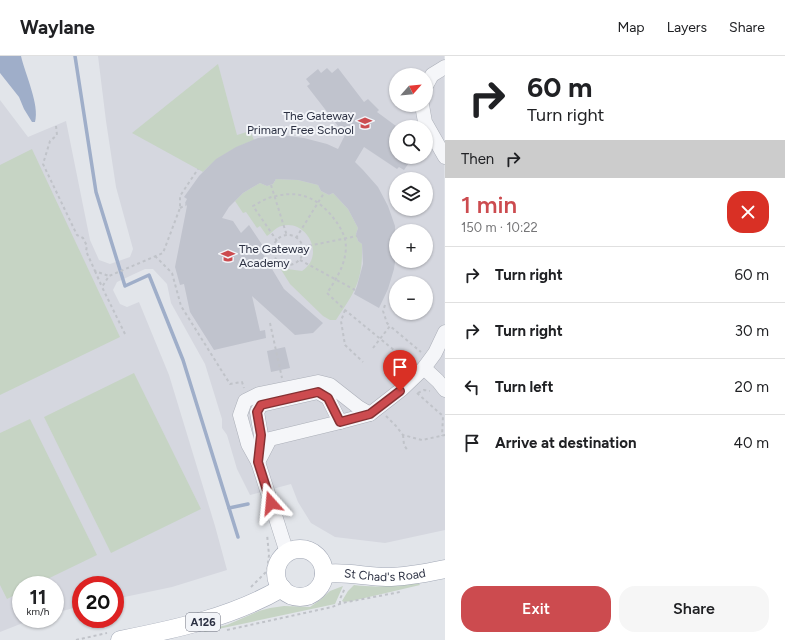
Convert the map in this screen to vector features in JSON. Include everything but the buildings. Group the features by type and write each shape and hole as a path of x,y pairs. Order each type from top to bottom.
{"main road":[{"path":"302,549 315,554 320,560 324,567 323,582 312,594 297,597 290,594 278,583 277,570 279,563 287,553 302,549"},
{"name":"St Chad's Road","path":"324,574 335,573 398,576 445,569"},
{"name":"A126","path":"120,640 157,636 206,621 246,606 282,588"}],"lane":[{"path":"433,74 445,67"},
{"path":"423,112 425,122 445,157"},
{"path":"258,462 270,439 370,414 395,387 422,370 435,353 445,332"},
{"path":"422,370 438,381 445,390"},
{"path":"287,553 258,462 248,444 240,415 245,401 259,394 318,382 330,385 358,407 370,414"},
{"path":"258,462 261,435 257,412 261,405 318,392 328,398 340,422"}],"path":[{"path":"56,126 57,135 50,141 43,164 77,235 83,238 87,246 86,251 125,334"},
{"path":"102,287 109,276 163,253 180,208 180,196 198,169"},
{"path":"270,185 287,236"},
{"path":"296,238 324,193"},
{"path":"277,241 253,206 274,196 295,194 318,202 340,226 345,239 344,260 341,271 337,280 327,293 346,310 422,370"},
{"path":"180,208 186,205"},
{"path":"287,236 296,238 303,247 300,260 292,265 279,262 273,249 277,241 287,236"},
{"path":"303,247 356,236"},
{"path":"155,256 172,273 181,306 230,384 242,382 248,399"},
{"path":"300,260 355,290"},
{"path":"95,271 109,276"},
{"path":"385,305 383,311 387,323 390,326"},
{"path":"346,310 341,321 345,345 363,362"},
{"path":"270,323 285,389"},
{"path":"413,397 418,393 443,416 442,436"},
{"path":"388,418 393,414"},
{"path":"403,435 404,445 408,451"},
{"path":"248,589 268,571 268,539"},
{"path":"223,630 332,607 342,603 401,592"}],"shaded area":[{"path":"98,56 444,56 445,530 385,543 335,537 311,523 298,502 291,484 250,495 237,469 227,435 222,428 222,419 205,364 171,303 167,284 153,269 145,269 117,282 113,290 120,304 127,307 139,302 169,375 227,570 172,587 124,597 124,576 72,576 72,608 64,611 64,576 12,576 12,627 0,632 0,100 28,137 66,121 90,240 99,260 110,264 130,257 133,249 116,187"}],"green space":[{"path":"218,64 237,135 250,131 254,140 227,153 203,172 132,133"},
{"path":"32,149 120,337 0,395 0,165"},
{"path":"276,179 298,180 318,185 321,191 329,195 333,193 348,209 358,228 356,234 358,241 362,244 359,276 349,301 336,320 330,320 323,316 290,284 280,268 302,271 309,264 313,255 309,238 296,226 287,225 277,228 267,236 260,226 257,228 246,212 243,213 235,201 243,193 260,183 267,186 273,184"},
{"path":"134,373 201,509 111,553 44,417"},
{"path":"30,419 97,555 54,576 12,576 12,596 7,599 0,585 0,433"},
{"path":"418,582 420,585 352,601 342,601 354,585 386,586"},
{"path":"343,586 335,604 204,632 205,630 227,625 259,611 270,608 284,606 310,607 330,591"}],"water":[{"path":"0,56 21,56 34,98 36,115 35,122 32,122 19,97 0,73"}],"waterway":[{"path":"75,56 96,192 125,286 149,275 183,360 238,537"},
{"path":"229,508 248,504"}],"place":[{"name":"The Gateway Primary Free School","path":"365,123"},
{"name":"The Gateway Academy","path":"228,256"}],"route":[{"path":"271,503 258,462 261,435 257,412 261,405 318,392 328,398 340,422 370,414 400,391"}]}
